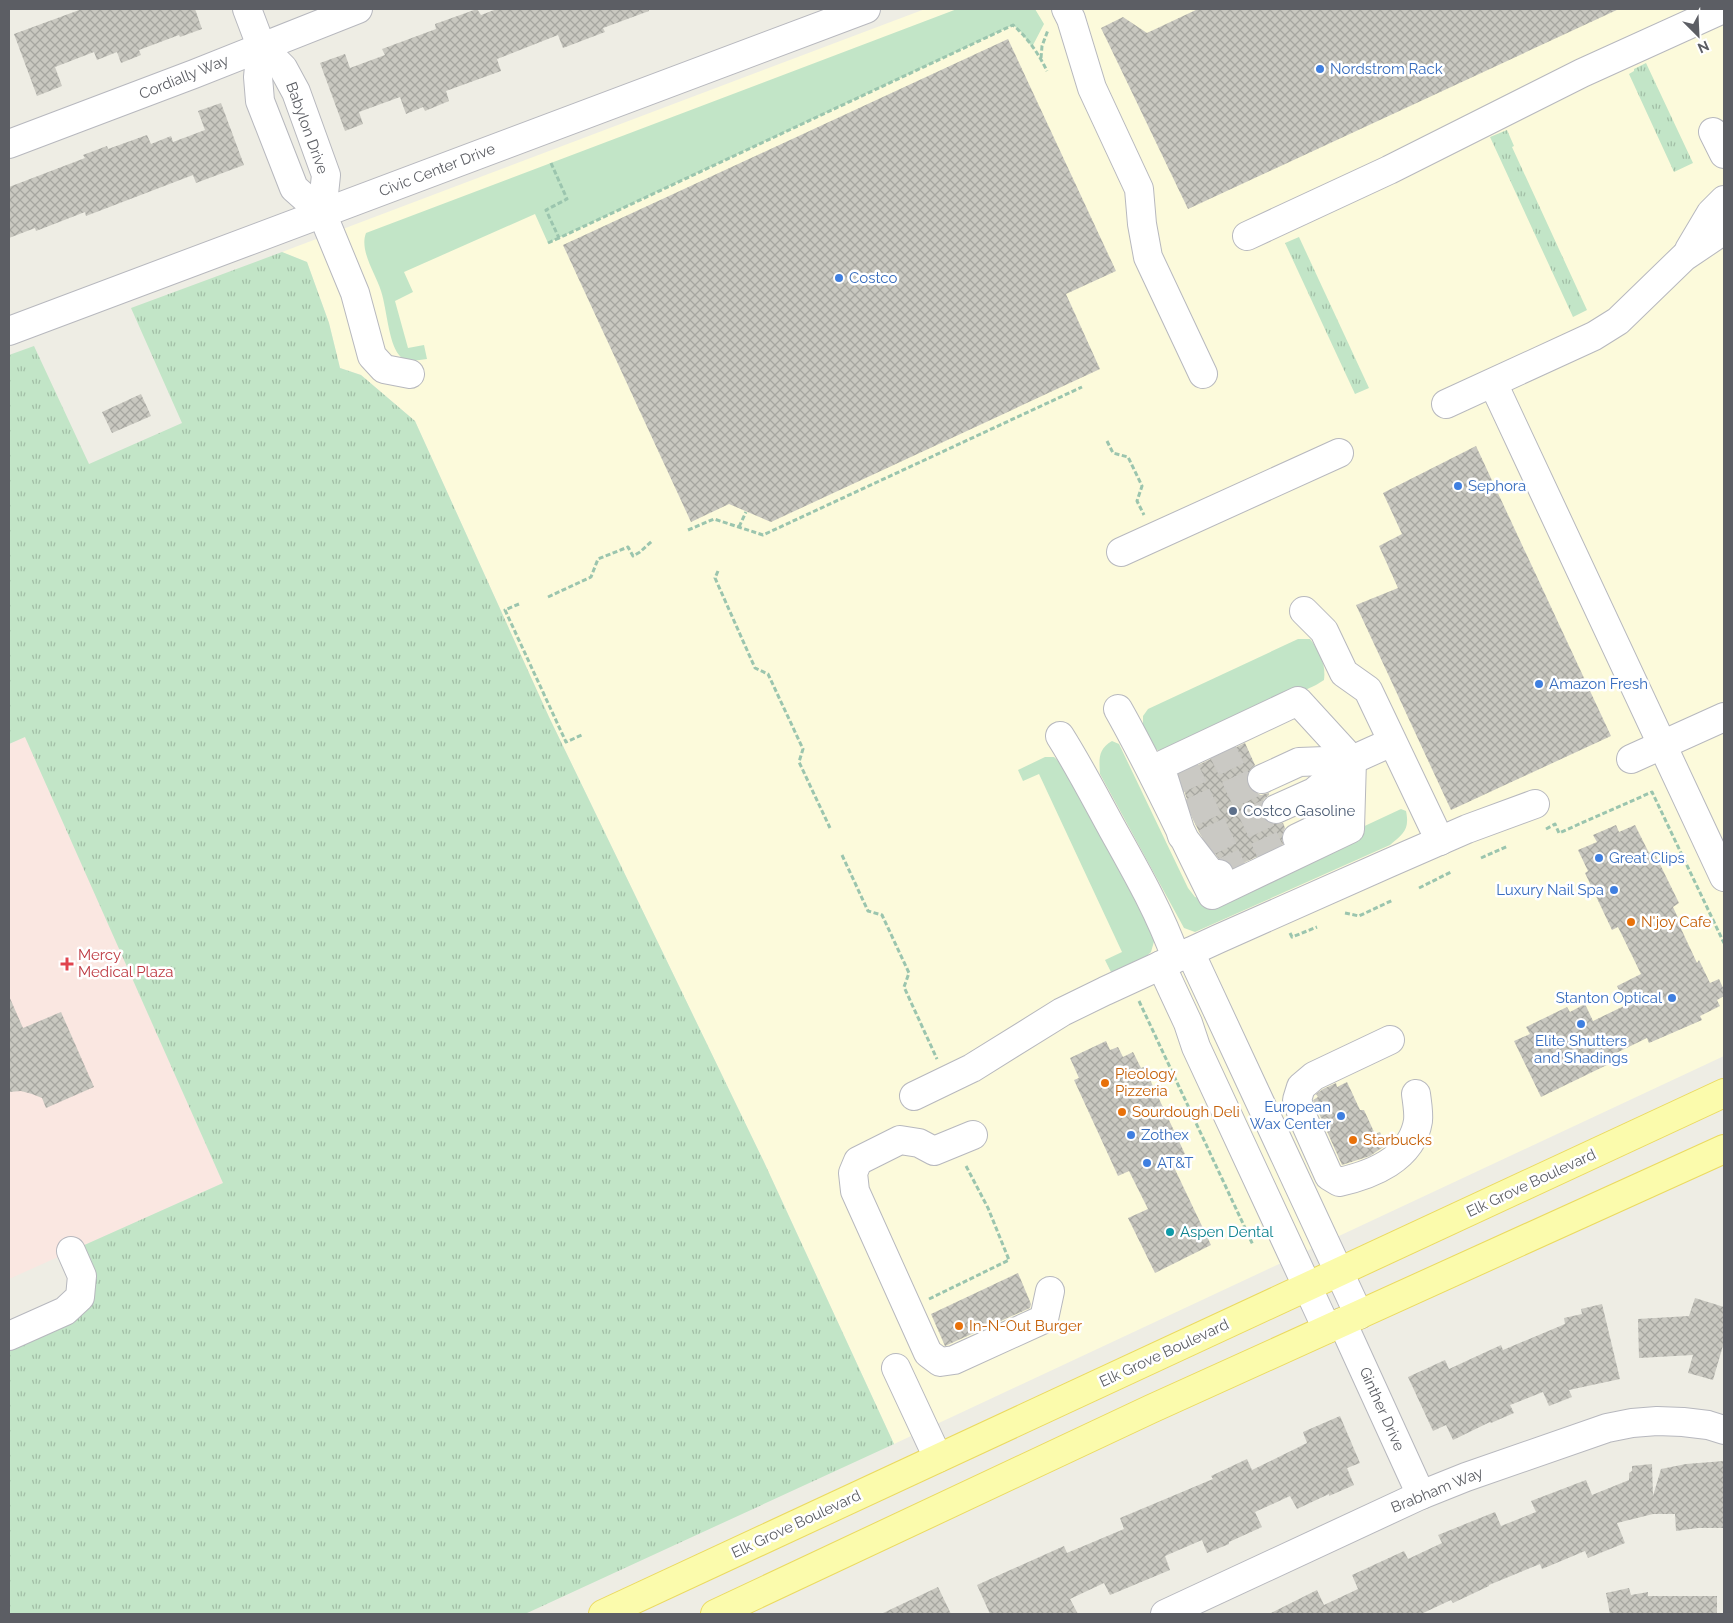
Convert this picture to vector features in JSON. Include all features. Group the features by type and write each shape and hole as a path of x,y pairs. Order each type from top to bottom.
{"main road":[{"name":"Elk Grove Boulevard","path":"603,1614 1724,1092"},
{"path":"715,1614 1133,1418 1724,1149"}],"street":[{"name":"Babylon Drive","path":"247,9 261,46 283,68 299,101 326,175 322,213"},
{"name":"Cordially Way","path":"10,140 194,74 358,9"},
{"name":"Civic Center Drive","path":"9,331 866,9"},
{"path":"1067,9 1092,88 1139,189 1142,224 1148,257 1203,374"},
{"path":"1248,236 1389,170 1582,73 1723,9"},
{"name":"Babylon Drive","path":"261,46 258,77 260,101 294,188 322,213"},
{"path":"1684,258 1711,213 1724,200"},
{"path":"322,213 355,293 372,356 384,369 410,374"},
{"path":"1446,404 1594,336 1618,321 1684,258 1724,230"},
{"path":"1493,383 1724,877"},
{"path":"1121,552 1339,454"},
{"path":"1304,611 1324,631 1344,673 1368,690 1440,841"},
{"path":"1175,781 1172,783 1192,831 1212,895 1350,829 1352,760 1298,701 1160,766 1192,831 1213,876 1219,874"},
{"path":"1118,709 1192,831"},
{"path":"1630,759 1724,717"},
{"path":"1247,746 1300,720 1352,760"},
{"path":"1060,736 1132,864 1168,934 1176,958 1188,1023 1196,1047 1307,1286 1343,1322"},
{"path":"1276,809 1314,792 1352,760 1392,742"},
{"path":"1262,779 1299,762 1352,760"},
{"path":"1291,841 1326,824 1352,760"},
{"path":"914,1096 972,1068 1062,1012 1176,958 1440,841 1535,804"},
{"path":"1176,958 1339,1272 1343,1322"},
{"path":"1390,1040 1314,1076 1302,1087 1298,1100 1303,1118 1329,1176 1339,1182 1368,1173 1393,1160 1409,1145 1418,1121 1416,1094"},
{"path":"963,1138 934,1151 919,1143 900,1140 858,1161 853,1172 855,1191 928,1353 940,1362 954,1360 1044,1318 1050,1291"},
{"path":"9,1336 64,1311 80,1297 82,1276 71,1251"},
{"name":"Ginther Drive","path":"1343,1322 1421,1495"},
{"path":"896,1368 938,1458"},
{"name":"Brabham Way","path":"1165,1614 1421,1495 1466,1477 1607,1428 1657,1420 1683,1422 1724,1430"}],"path":[{"path":"548,243 1013,25 1020,31 1041,59 1047,72"},
{"path":"1041,59 1042,46 1048,30"},
{"path":"551,163 567,199 546,210 558,238"},
{"path":"688,530 714,519 763,535 1082,387"},
{"path":"1107,441 1113,453 1128,457 1142,486 1137,502 1145,518"},
{"path":"738,527 746,512"},
{"path":"548,597 591,577 598,559 628,546 633,556 652,541"},
{"path":"718,571 715,578 755,668 768,674 803,749 800,762 830,828"},
{"path":"519,604 505,610 566,742 582,734"},
{"path":"1546,829 1555,824 1559,833 1652,792 1724,943"},
{"path":"1481,858 1508,846"},
{"path":"842,854 868,911 882,915 909,973 904,987 940,1065"},
{"path":"1419,888 1451,872"},
{"path":"1345,913 1359,916 1393,900"},
{"path":"1130,1002 1138,998 1253,1245"},
{"path":"909,1309 1009,1260 973,1176 963,1138"}],"shaded area":[{"path":"925,9 1724,9 1724,1056 894,1444 764,1162 549,717 415,421 361,375 340,368 329,323 307,262 282,252"},
{"name":"Mercy Medical Plaza","path":"25,736 223,1183 9,1279 9,744"}],"green space":[{"path":"957,9 1035,9 1044,24 1032,47 1013,25 548,243 535,214 404,272 413,292 395,301 408,348 424,345 427,359 405,360 395,349 379,284 366,255 364,240 366,233"},
{"path":"1646,63 1693,163 1674,172 1629,74"},
{"path":"1507,130 1514,146 1512,147 1587,310 1573,317 1490,137"},
{"path":"1299,237 1369,388 1355,394 1285,243"},
{"path":"282,252 307,262 329,323 340,368 361,375 415,421 549,717 764,1162 894,1444 525,1614 9,1614 9,1336 65,1311 71,1251 223,1183 25,737 9,744 9,355 34,346 89,464 182,423 131,308"},
{"path":"1298,639 1310,639 1317,648 1322,658 1324,680 1171,753 1162,753 1153,747 1143,725 1143,716 1148,709"},
{"path":"1112,741 1119,744 1188,888 1195,897 1206,900 1401,809 1406,811 1406,827 1402,834 1390,845 1195,932 1184,928 1100,774 1100,755 1104,747"},
{"path":"1045,757 1054,757 1063,765 1155,938 1151,952 1141,961 1112,974 1105,960 1122,952 1039,774 1023,781 1018,770"}],"building":[{"path":"82,9 195,9 202,29 180,37 179,35 139,50 141,55 121,63 117,52 97,60 94,52 55,67 62,86 37,96 14,34"},
{"path":"477,9 481,15 497,9 649,9 649,11 603,28 605,32 563,48 558,35 497,59 501,71 446,91 449,101 425,111 423,107 406,114 400,97 359,112 363,124 345,131 320,63 345,54 350,68 385,55 382,49 436,29 435,24"},
{"path":"1198,9 1619,9 1188,209 1101,28 1123,17 1147,33"},
{"name":"Costco","path":"1008,39 1116,271 1066,294 1100,369 771,522 729,504 691,522 563,245"},
{"path":"221,103 244,165 196,183 193,175 86,216 85,212 36,231 35,228 9,238 9,187 85,158 83,155 107,146 108,149 147,135 151,144 171,136 173,142 205,130 198,111"},
{"path":"141,394 151,416 112,433 102,412"},
{"path":"1476,446 1611,736 1451,810 1356,605 1398,588 1379,546 1402,534 1383,493"},
{"name":"Costco Gasoline","path":"1245,743 1255,765 1247,777 1248,786 1253,792 1261,795 1269,793 1261,807 1262,816 1266,821 1274,824 1283,823 1285,828 1282,836 1283,844 1233,868 1229,862 1219,859 1200,834 1193,819 1179,774"},
{"path":"1616,825 1619,832 1635,825 1649,853 1653,850 1679,903 1673,907 1697,963 1699,960 1710,983 1719,979 1724,990 1724,996 1717,1000 1720,1006 1700,1016 1702,1020 1649,1043 1647,1038 1610,1056 1613,1062 1541,1097 1514,1041 1530,1034 1526,1027 1567,1007 1570,1012 1585,1004 1593,1021 1626,1005 1617,986 1641,974 1618,927 1612,930 1585,873 1588,871 1578,850 1597,842 1593,835"},
{"path":"9,996 23,1028 61,1012 94,1087 46,1108 42,1098 21,1091 9,1092"},
{"path":"1106,1041 1110,1050 1118,1047 1123,1057 1133,1052 1141,1068 1144,1067 1185,1154 1171,1161 1211,1245 1155,1273 1128,1218 1148,1209 1129,1171 1118,1176 1074,1080 1079,1078 1070,1058"},
{"path":"1347,1082 1360,1110 1364,1110 1375,1134 1380,1132 1386,1145 1370,1156 1342,1165 1313,1100 1318,1097 1316,1094 1323,1089 1336,1083 1337,1087"},
{"path":"1018,1273 1031,1304 1030,1308 945,1346 931,1314"},
{"path":"1695,1298 1724,1307 1724,1342 1713,1380 1688,1373 1693,1355 1639,1358 1638,1319 1689,1316"},
{"path":"1602,1304 1620,1379 1569,1390 1572,1397 1549,1406 1543,1392 1510,1405 1514,1413 1453,1440 1446,1425 1433,1431 1408,1377 1445,1360 1449,1369 1501,1345 1503,1350 1565,1324 1564,1318 1582,1314 1581,1309"},
{"path":"1340,1416 1360,1463 1347,1468 1354,1485 1297,1509 1290,1496 1255,1512 1262,1527 1229,1542 1229,1544 1207,1553 1202,1540 1165,1556 1170,1570 1110,1595 1104,1583 1070,1599 1078,1614 990,1614 977,1585 1064,1546 1067,1553 1124,1529 1120,1518 1213,1479 1211,1476 1247,1459 1252,1470 1307,1443 1303,1432"},
{"path":"1724,1461 1724,1528 1698,1528 1676,1531 1675,1514 1653,1514 1617,1523 1625,1543 1588,1558 1585,1551 1542,1569 1540,1564 1489,1585 1453,1603 1451,1600 1421,1614 1269,1614 1317,1590 1324,1605 1358,1589 1352,1575 1404,1551 1408,1559 1442,1543 1438,1535 1495,1512 1501,1526 1536,1512 1531,1501 1586,1480 1592,1495 1629,1480 1632,1466 1652,1464 1653,1496 1661,1469 1686,1464"},
{"path":"938,1587 951,1614 881,1614"},
{"path":"1629,1588 1631,1595 1648,1592 1648,1596 1717,1596 1717,1614 1610,1614 1606,1593"}],"tunnel":[{"path":"1175,781 1247,746"},
{"path":"1190,813 1262,779"},
{"path":"1205,843 1276,809"},
{"path":"1219,874 1291,841"}],"place":[{"name":"Nordstrom Rack","path":"1320,69"},
{"name":"Costco","path":"839,278"},
{"name":"Sephora","path":"1458,486"},
{"name":"Amazon Fresh","path":"1539,684"},
{"name":"Costco Gasoline","path":"1233,811"},
{"name":"Great Clips","path":"1599,858"},
{"name":"Luxury Nail Spa","path":"1614,890"},
{"name":"N'joy Cafe","path":"1631,922"},
{"name":"Mercy Medical Plaza","path":"67,964"},
{"name":"Stanton Optical","path":"1672,998"},
{"name":"Elite Shutters and Shadings","path":"1581,1024"},
{"name":"Pieology Pizzeria","path":"1105,1083"},
{"name":"Sourdough Deli","path":"1122,1112"},
{"name":"European Wax Center","path":"1341,1116"},
{"name":"Zothex","path":"1131,1135"},
{"name":"Starbucks","path":"1353,1140"},
{"name":"AT&T","path":"1147,1163"},
{"name":"Aspen Dental","path":"1170,1232"},
{"name":"In-N-Out Burger","path":"959,1326"}]}
